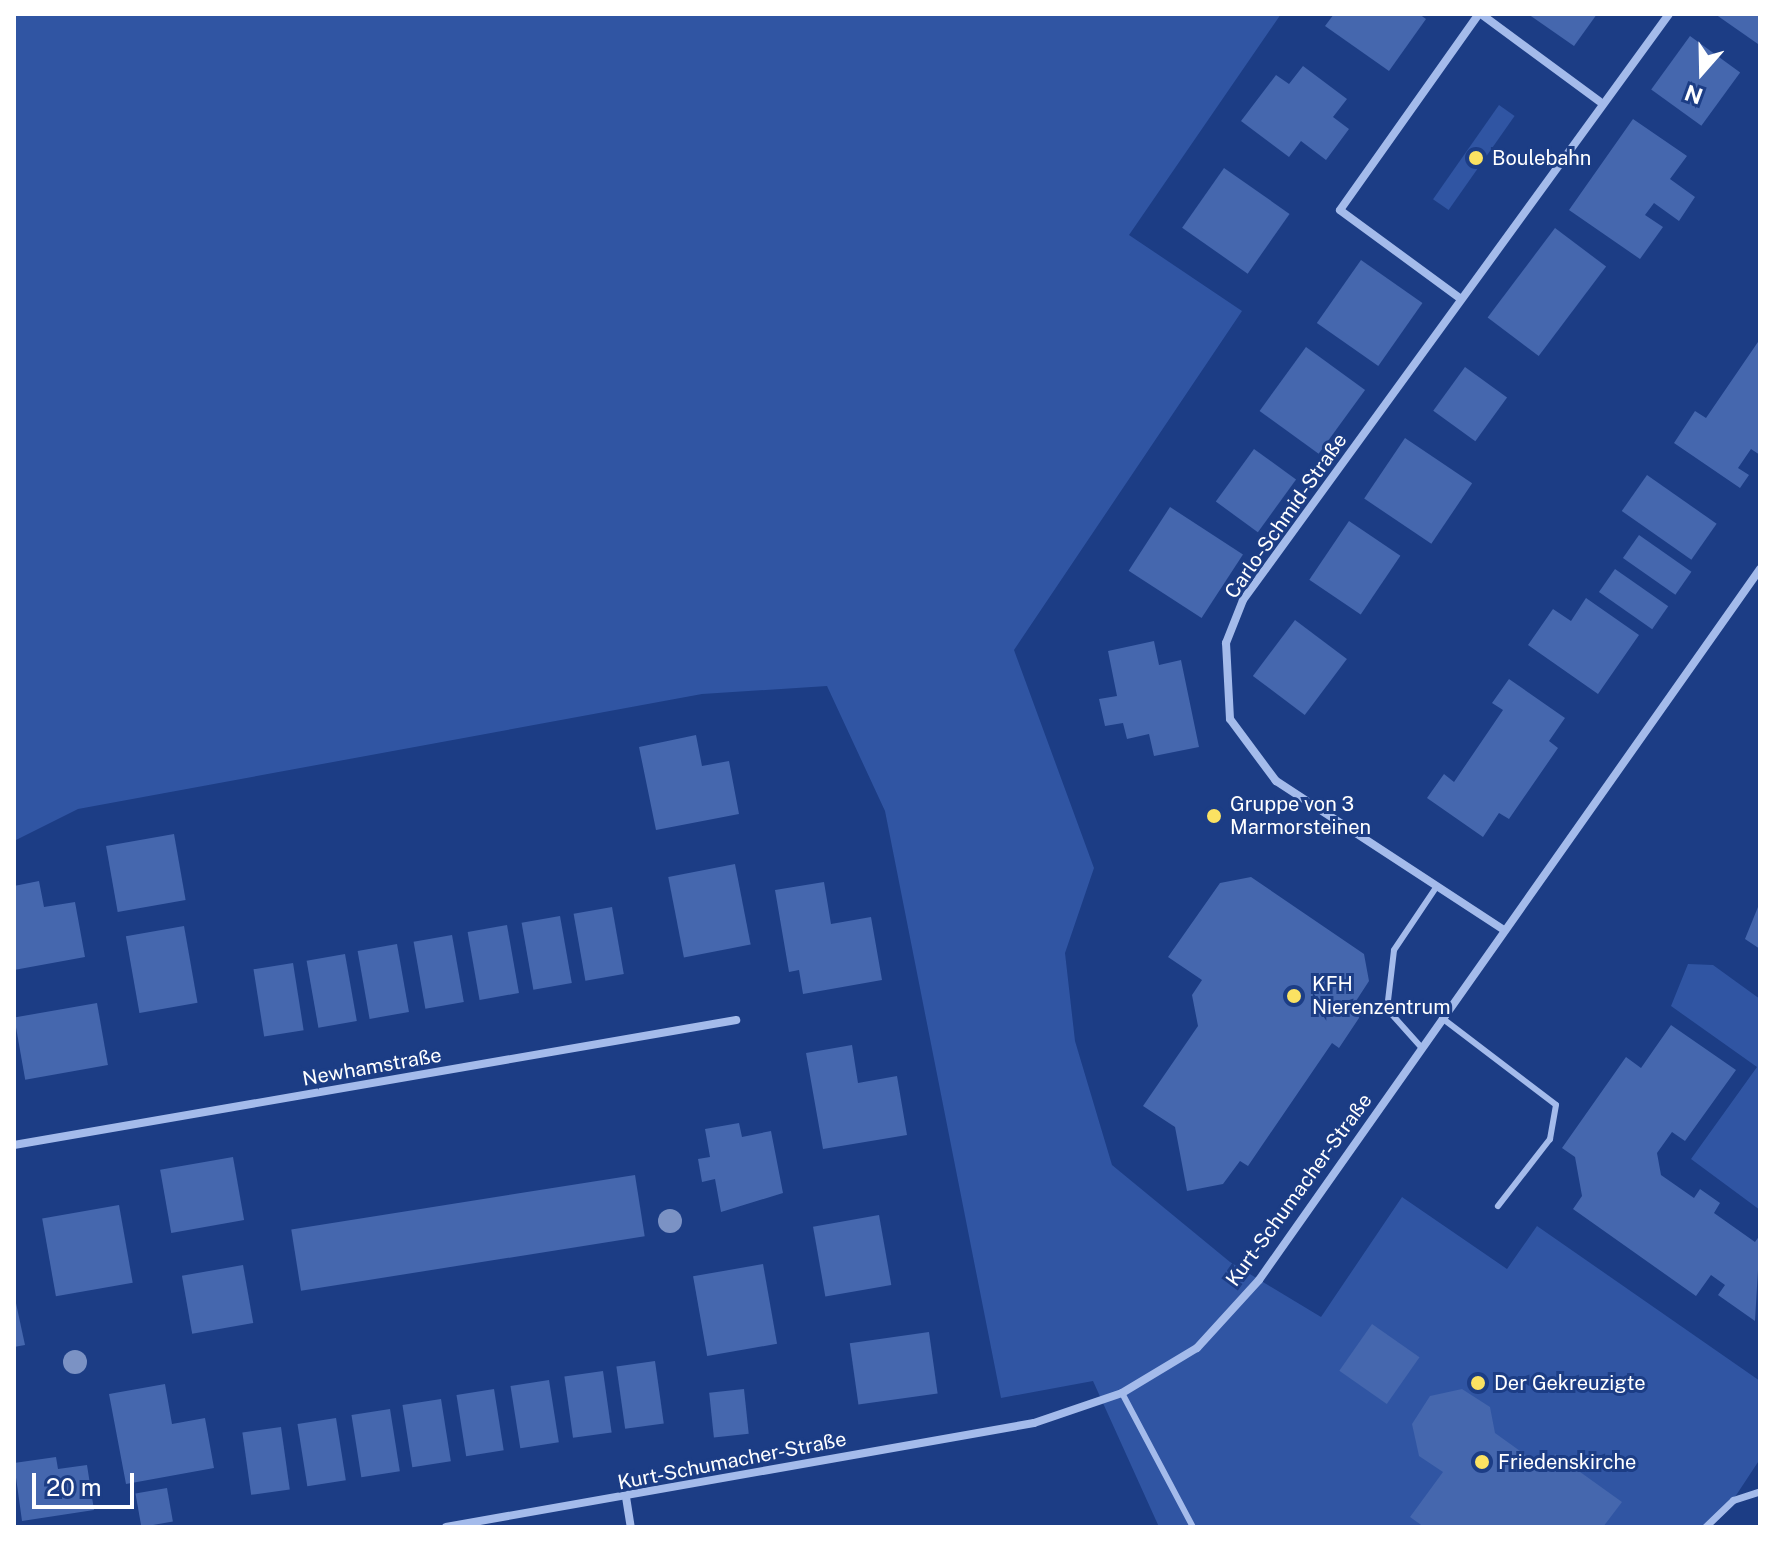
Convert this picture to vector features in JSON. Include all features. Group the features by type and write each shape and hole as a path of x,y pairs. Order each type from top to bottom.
{"street":[{"path":"1461,299 1340,210 1480,14 1599,101"},
{"name":"Carlo-Schmid-Straße","path":"1504,930 1276,781 1230,719 1222,681 1243,600 1461,299 1599,101 1619,88 1669,14"},
{"name":"Kurt-Schumacher-Straße","path":"446,1527 1034,1423 1122,1393 1197,1348 1259,1280 1760,569"},
{"name":"Newhamstraße","path":"14,1145 736,1020"},
{"path":"1705,1527 1733,1500 1760,1491"},
{"path":"626,1497 631,1527"}],"lane":[{"path":"1421,1047 1387,1009 1394,950 1437,886"},
{"path":"1442,1017 1556,1105 1550,1139 1498,1206"},
{"path":"1122,1393 1193,1527"}],"shaded area":[{"path":"14,14 1281,14 1129,235 1242,311 1014,650 1094,868 1065,953 1075,1041 1112,1165 1230,1262 1321,1317 1402,1197 1507,1269 1537,1226 1760,1381 1760,1459 1733,1500 1705,1527 1159,1527 1093,1381 1001,1398 885,811 827,686 702,694 78,809 14,841"},
{"name":"Boulebahn","path":"1499,105 1515,116 1449,210 1433,199"},
{"path":"1688,964 1713,965 1760,999 1760,1210 1691,1159 1757,1067 1671,1006"}],"building":[{"path":"1334,14 1419,14 1426,19 1389,71 1325,26"},
{"path":"1528,14 1597,14 1574,46"},
{"path":"1715,14 1760,14 1760,41 1758,44"},
{"path":"1690,36 1740,72 1701,126 1651,89"},
{"path":"1303,66 1347,99 1333,117 1349,129 1326,160 1301,141 1289,157 1241,121 1276,75 1289,84"},
{"path":"1633,119 1687,156 1670,179 1695,197 1679,221 1654,203 1645,215 1663,227 1640,259 1569,210"},
{"path":"1224,168 1290,214 1248,274 1182,228"},
{"path":"1555,228 1606,267 1539,356 1488,317"},
{"path":"1361,260 1422,303 1378,366 1317,323"},
{"path":"1760,339 1760,455 1751,449 1738,468 1749,475 1740,488 1674,443 1695,411 1706,418"},
{"path":"1306,347 1365,390 1319,454 1260,411"},
{"path":"1465,367 1507,398 1475,441 1433,411"},
{"path":"1405,438 1472,483 1431,544 1364,499"},
{"path":"1254,449 1296,480 1258,532 1216,502"},
{"path":"1647,475 1717,524 1691,560 1622,511"},
{"path":"1170,507 1243,554 1202,618 1129,571"},
{"path":"1349,521 1400,556 1361,615 1309,580"},
{"path":"1639,535 1691,572 1675,595 1623,558"},
{"path":"1615,569 1668,606 1652,629 1599,592"},
{"path":"1586,598 1639,635 1598,694 1528,645 1553,609 1571,621"},
{"path":"1295,620 1347,659 1305,715 1253,676"},
{"path":"1154,641 1159,665 1181,660 1199,747 1154,756 1149,734 1127,739 1123,723 1105,726 1099,699 1117,696 1108,651"},
{"path":"1509,679 1565,718 1549,741 1558,748 1509,819 1499,813 1483,837 1427,798 1444,774 1454,782 1503,710 1492,703"},
{"path":"696,735 702,766 729,761 739,814 656,830 639,747"},
{"path":"174,834 186,900 118,912 106,846"},
{"path":"735,864 751,944 684,957 668,877"},
{"path":"1251,877 1364,954 1369,981 1356,1001 1359,1018 1339,1048 1332,1043 1248,1166 1240,1161 1223,1184 1187,1191 1175,1127 1143,1106 1198,1026 1192,995 1202,980 1168,957 1220,883"},
{"path":"39,881 44,907 75,902 85,957 14,970 14,886"},
{"path":"824,882 831,924 871,917 882,980 803,994 799,970 789,972 775,890"},
{"path":"1760,902 1760,949 1745,939"},
{"path":"612,907 624,974 585,981 574,914"},
{"path":"560,916 572,983 533,990 522,923"},
{"path":"507,925 519,993 480,1000 468,932"},
{"path":"184,926 198,1003 139,1013 126,936"},
{"path":"452,935 464,1002 425,1009 414,942"},
{"path":"397,944 409,1012 370,1019 358,951"},
{"path":"345,954 357,1021 318,1028 307,961"},
{"path":"293,963 304,1030 264,1036 253,969"},
{"path":"97,1003 108,1065 25,1080 14,1018"},
{"path":"1671,1025 1736,1070 1685,1141 1672,1132 1657,1153 1661,1175 1694,1198 1700,1189 1720,1203 1714,1213 1755,1242 1760,1235 1755,1321 1718,1295 1725,1285 1711,1275 1696,1296 1573,1209 1582,1196 1575,1157 1562,1148 1626,1057 1641,1068"},
{"path":"852,1045 858,1083 897,1076 907,1135 823,1149 806,1053"},
{"path":"739,1123 742,1137 771,1131 783,1193 721,1212 715,1179 702,1182 698,1159 710,1157 705,1129"},
{"path":"233,1157 244,1220 171,1233 160,1170"},
{"path":"635,1175 645,1236 301,1291 291,1229"},
{"path":"119,1205 133,1283 56,1296 42,1219"},
{"path":"879,1215 891,1285 825,1297 813,1227"},
{"path":"763,1264 777,1344 707,1356 693,1276"},
{"path":"243,1265 253,1323 192,1334 182,1276"},
{"path":"14,1294 25,1345 14,1347"},
{"path":"1372,1324 1420,1357 1387,1404 1339,1371"},
{"path":"929,1332 938,1393 858,1405 850,1343"},
{"path":"655,1361 664,1423 625,1429 616,1366"},
{"path":"603,1371 612,1432 573,1438 564,1376"},
{"path":"549,1380 559,1442 520,1448 510,1386"},
{"path":"165,1384 172,1424 205,1418 214,1468 126,1484 109,1394"},
{"path":"494,1389 504,1450 466,1456 456,1395"},
{"path":"744,1389 749,1434 714,1437 709,1393"},
{"name":"Friedenskirche","path":"1462,1389 1490,1407 1495,1433 1544,1468 1555,1454 1622,1502 1603,1527 1424,1527 1410,1517 1443,1472 1419,1456 1412,1424 1430,1396"},
{"path":"441,1399 451,1461 412,1467 402,1405"},
{"path":"390,1409 400,1471 361,1477 351,1415"},
{"path":"336,1418 346,1480 307,1486 297,1424"},
{"path":"281,1427 290,1489 251,1495 242,1432"},
{"path":"56,1457 58,1469 87,1465 94,1510 22,1521 14,1463"},
{"path":"167,1488 173,1521 141,1527 135,1494"}],"place":[{"name":"Boulebahn","path":"1476,158"},
{"name":"Gruppe von 3 Marmorsteinen","path":"1214,816"},
{"name":"KFH Nierenzentrum","path":"1294,996"},
{"name":"Der Gekreuzigte","path":"1478,1383"},
{"name":"Friedenskirche","path":"1482,1462"}]}
